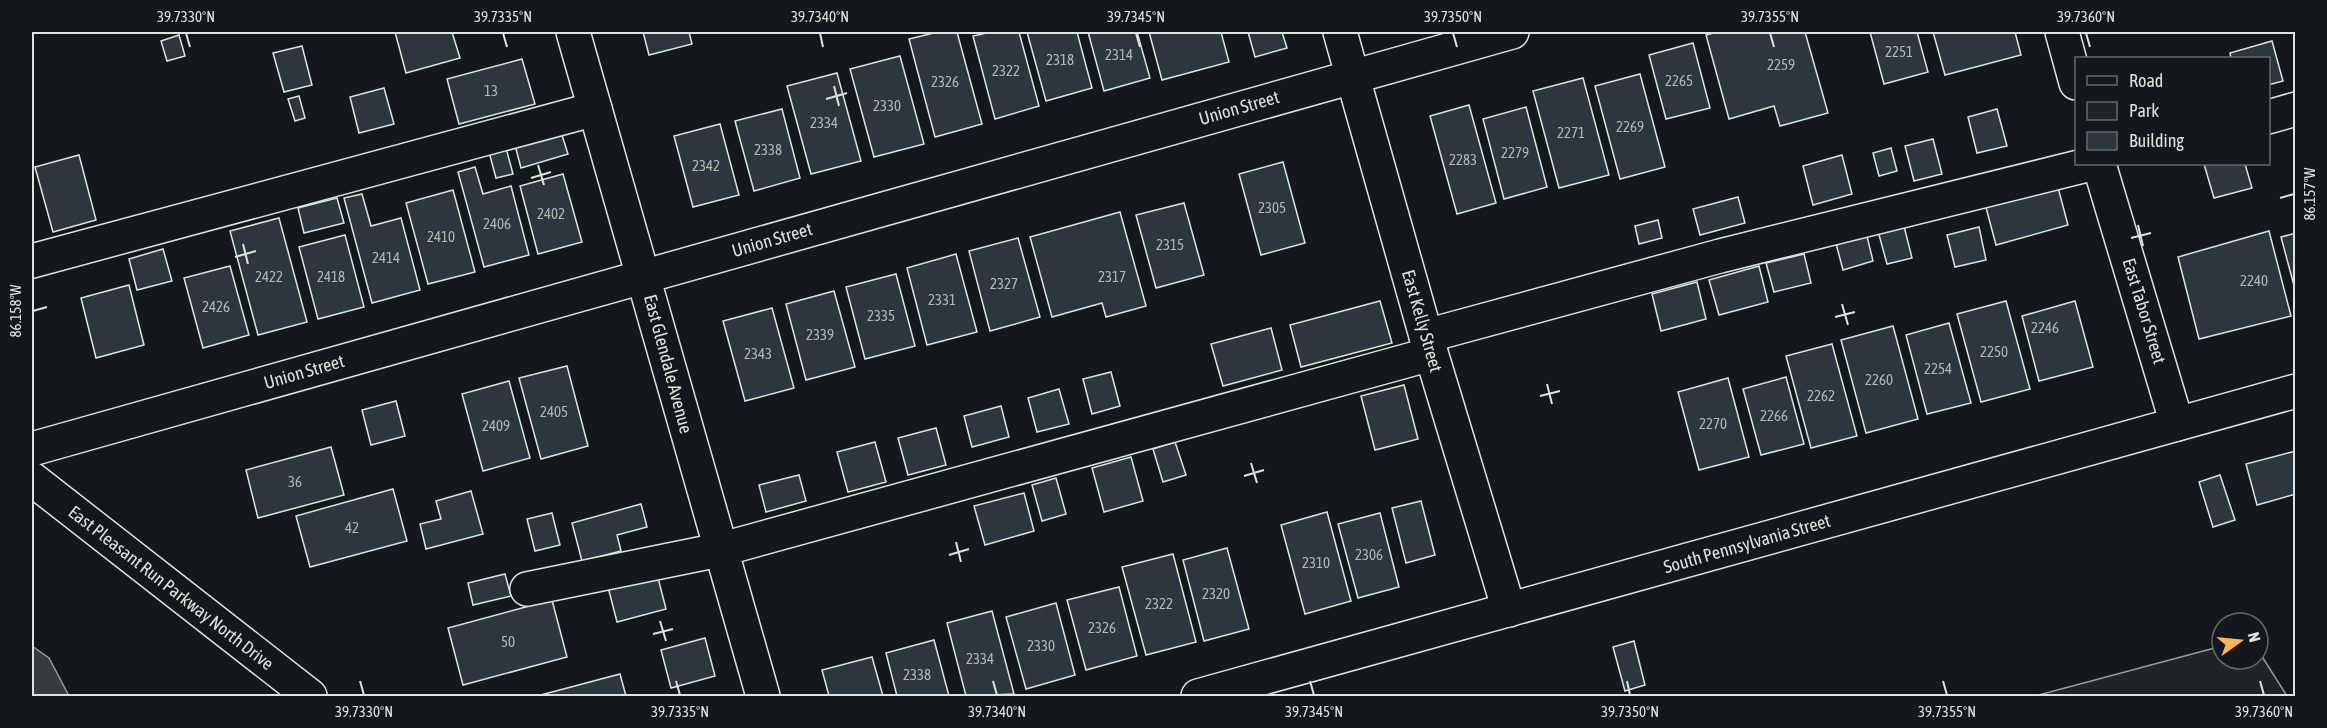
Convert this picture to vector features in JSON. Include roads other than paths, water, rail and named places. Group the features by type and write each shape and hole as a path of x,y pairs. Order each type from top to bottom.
{"street":[{"name":"East Glendale Avenue","path":"573,32 762,696"},
{"name":"East Kelly Street","path":"1340,32 1429,345 1509,610"},
{"name":"Union Street","path":"32,449 1512,32"},
{"path":"2062,32 2075,79"},
{"path":"32,261 595,109"},
{"path":"2270,116 2295,110"},
{"path":"526,589 719,550 1429,345 1720,256 2087,165"},
{"name":"East Tabor Street","path":"2099,165 2177,424"},
{"name":"South Pennsylvania Street","path":"1198,696 2295,391"},
{"name":"East Pleasant Run Parkway North Drive","path":"32,479 310,696"}]}
